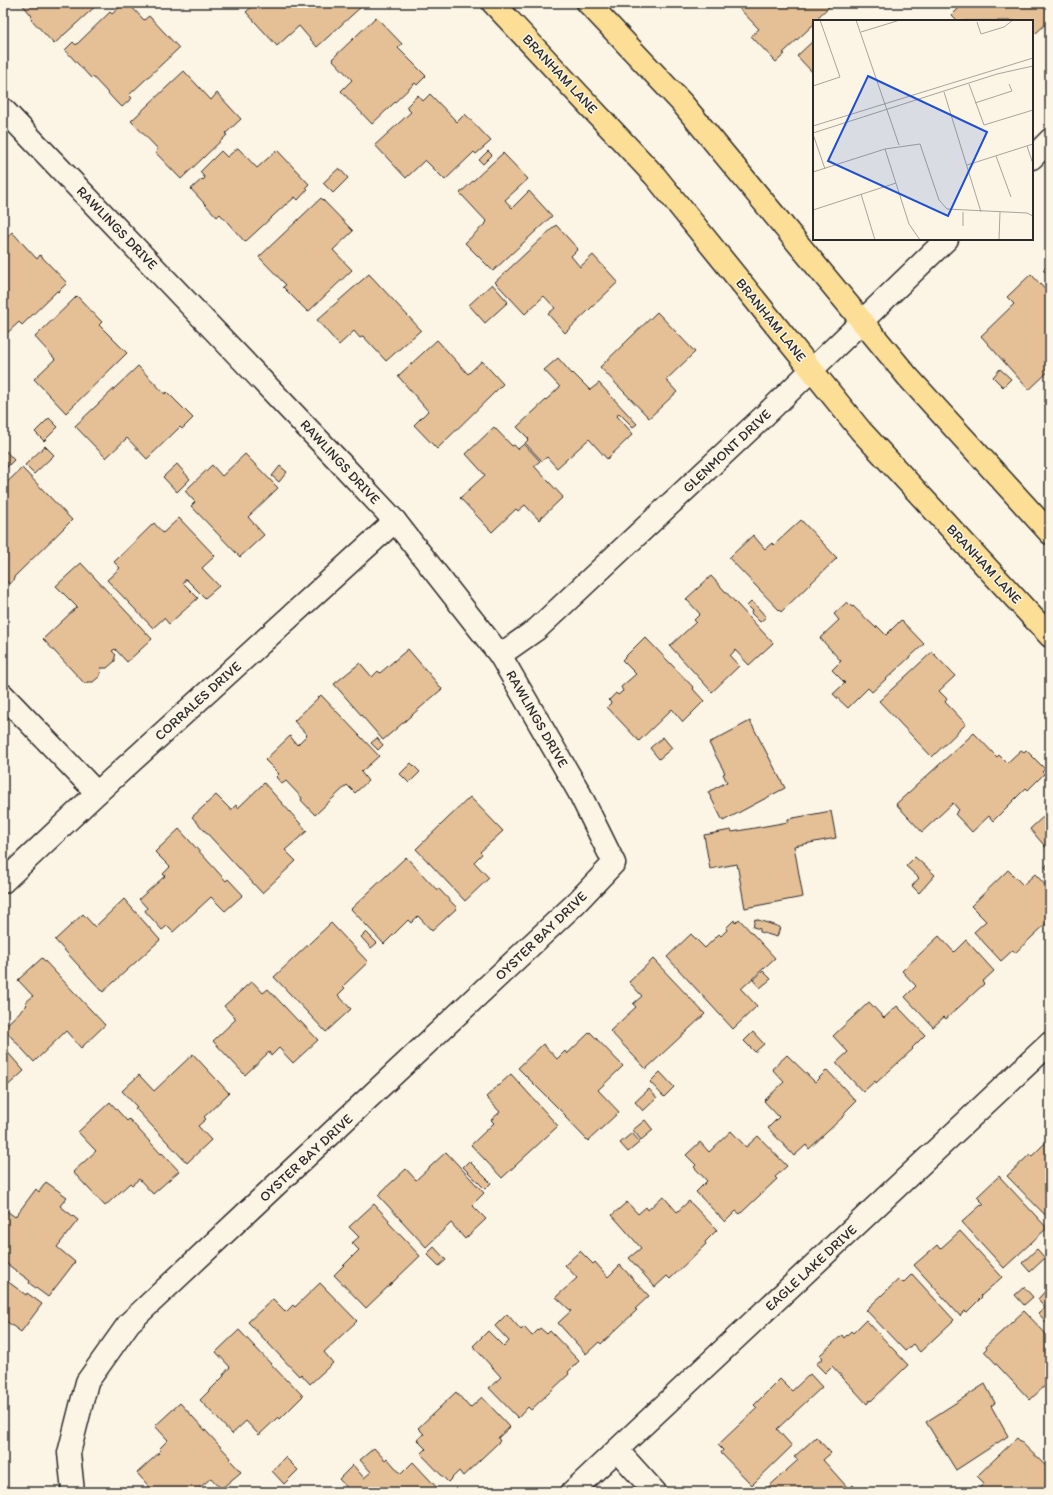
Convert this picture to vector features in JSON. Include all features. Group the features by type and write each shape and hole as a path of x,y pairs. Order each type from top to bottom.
{"main road":[{"name":"BRANHAM LANE","path":"493,3 655,176 861,431 1050,636"},
{"path":"588,3 682,102 908,377 1050,533"}],"street":[{"name":"RAWLINGS DRIVE","path":"3,109 329,450 395,522 500,655 579,792 614,864"},
{"path":"1033,157 1050,140"},
{"name":"GLENMONT DRIVE","path":"500,655 537,629 758,422 946,240"},
{"name":"CORRALES DRIVE","path":"3,882 97,794 395,522"},
{"path":"3,695 97,794"},
{"name":"OYSTER BAY DRIVE","path":"73,1492 69,1454 87,1382 129,1323 575,904 614,864"},
{"name":"EAGLE LAKE DRIVE","path":"572,1492 1050,1043"},
{"path":"617,1450 655,1492"}],"building":[{"path":"21,3 99,3 54,44 30,18 32,16"},
{"path":"124,3 128,3 144,20 149,16 179,48 129,95 132,98 122,107 93,77 91,78 65,50 73,42 76,45 110,12 112,14"},
{"path":"256,3 361,3 363,5 317,47 299,26 277,46 246,12"},
{"path":"734,3 833,3 815,20 813,20 813,25 783,53 785,54 776,62 751,36 759,29"},
{"path":"964,3 1044,3 1050,7 1050,20 1035,34 1033,32 1033,20 957,20 952,15"},
{"path":"376,17 402,44 398,48 426,76 417,85 415,83 372,124 341,91 352,80 332,59"},
{"path":"813,41 813,73 797,56"},
{"path":"184,71 211,100 217,93 241,119 225,134 227,135 181,179 155,152 158,149 131,121"},
{"path":"430,94 457,122 465,114 491,141 476,154 474,152 445,180 425,160 406,178 375,145 411,112 406,107 418,95 423,101"},
{"path":"238,148 257,168 277,150 309,184 306,187 308,189 298,200 295,197 286,204 245,242 220,214 217,217 191,189 205,178 200,172 221,151 227,157"},
{"path":"488,151 492,155 483,164 479,160"},
{"path":"503,153 528,179 505,200 512,208 529,191 552,216 493,271 465,243 487,222 460,193"},
{"path":"339,168 348,178 333,193 323,183"},
{"path":"321,198 353,231 333,250 352,270 308,312 283,287 286,285 259,257"},
{"path":"556,225 578,249 571,256 580,267 593,255 618,282 565,333 548,314 555,308 544,296 525,314 495,282"},
{"path":"12,232 37,259 40,255 67,283 22,325 19,322 3,337 3,241"},
{"path":"1050,264 1050,277 1043,270"},
{"path":"369,274 421,330 386,361 363,336 360,338 354,331 339,345 317,320"},
{"path":"1031,274 1050,295 1050,370 1029,390 981,336 1014,304 1007,297"},
{"path":"492,284 508,302 485,323 469,305"},
{"path":"77,296 102,322 99,325 127,353 66,413 34,379 55,359 35,337"},
{"path":"657,312 695,352 666,380 677,392 649,418 600,367"},
{"path":"437,340 468,374 482,361 503,384 437,449 414,425 428,411 398,376"},
{"path":"558,358 572,374 573,373 590,390 599,383 637,424 633,427 619,413 617,416 633,434 607,459 589,439 557,468 547,457 542,461 525,443 529,439 517,427 560,387 544,370"},
{"path":"138,366 165,394 167,392 193,418 182,429 180,427 147,459 127,438 106,458 75,426"},
{"path":"1000,369 1011,379 1003,387 993,377"},
{"path":"49,418 58,427 44,441 35,432"},
{"path":"494,427 512,446 514,445 518,449 524,444 540,461 534,466 563,497 539,520 525,505 518,511 516,509 492,532 460,498 485,475 466,454"},
{"path":"45,446 54,455 34,474 25,465"},
{"path":"3,448 14,460 3,471"},
{"path":"245,454 278,488 248,517 264,535 240,557 191,506 195,502 185,491 212,465 222,476"},
{"path":"177,464 190,479 177,492 163,477"},
{"path":"280,466 287,472 279,482 272,476"},
{"path":"22,468 72,520 14,577 15,579 9,584 3,577 3,486"},
{"path":"179,518 215,556 202,568 219,586 205,598 186,579 183,583 198,598 169,624 164,618 153,628 107,580 120,568 114,562 154,523 163,533"},
{"path":"801,520 837,558 781,612 729,558 753,535 765,549 772,543 774,545"},
{"path":"81,563 152,639 127,662 115,649 112,651 116,655 115,661 107,668 101,668 100,676 93,682 87,682 85,684 43,639 77,607 56,586"},
{"path":"711,576 773,643 749,665 735,650 730,656 739,666 712,692 670,646 696,622 694,620 700,614 686,599"},
{"path":"752,601 766,617 760,622 751,613 752,611 747,606"},
{"path":"847,602 886,635 901,620 924,644 872,692 868,688 848,708 833,694 845,683 832,670 841,661 820,638 839,620 834,614"},
{"path":"645,637 694,688 693,689 704,701 683,722 672,709 639,741 607,707 611,703 609,700 616,693 618,695 623,691 621,687 636,674 622,660"},
{"path":"408,649 442,689 383,740 334,684 360,663 372,677 378,671 380,673"},
{"path":"932,652 955,676 939,691 947,699 945,702 966,724 932,757 879,701"},
{"path":"321,695 379,756 361,772 368,781 355,793 347,785 315,815 286,781 282,784 276,777 279,774 265,760 290,736 297,745 307,735 294,721"},
{"path":"750,721 785,788 723,821 708,792 727,782 723,774 725,773 709,743"},
{"path":"974,733 997,757 999,755 1007,763 1021,750 1024,752 1026,750 1045,769 1042,772 1044,774 1028,790 1026,788 993,821 989,816 972,832 955,814 959,810 953,803 922,832 896,804"},
{"path":"663,737 672,748 659,759 650,748"},
{"path":"377,738 383,745 378,750 371,743"},
{"path":"411,763 420,772 409,783 400,774"},
{"path":"264,783 307,831 285,850 296,861 262,893 192,817 216,795 231,810 236,805 238,808"},
{"path":"470,797 503,831 480,852 482,854 474,862 489,878 465,901 416,849"},
{"path":"831,811 836,838 794,846 803,897 745,908 737,864 710,869 704,835 731,830 732,832 788,822 788,819"},
{"path":"1045,815 1050,820 1050,852 1030,829"},
{"path":"179,829 226,881 228,879 243,895 225,911 211,897 173,932 167,926 162,930 145,911 147,908 139,899 165,876 163,874 170,867 155,852"},
{"path":"406,857 437,890 438,888 457,908 432,931 418,916 411,923 408,920 384,944 351,909"},
{"path":"915,857 935,875 919,893 912,886 919,878 906,866"},
{"path":"1050,861 1050,872 1045,867"},
{"path":"1008,870 1023,885 1035,874 1050,890 1050,920 1015,953 1013,950 1001,961 974,932 986,921 971,906"},
{"path":"124,899 160,940 103,992 55,940 83,914 95,927"},
{"path":"739,919 775,958 741,989 757,1006 733,1029 667,957 691,934 705,948 719,934 721,936 734,920 735,923"},
{"path":"755,919 780,927 777,937 760,932 760,929 753,927"},
{"path":"331,923 368,962 343,986 345,988 338,995 351,1009 326,1032 274,977"},
{"path":"366,932 377,943 371,948 361,937"},
{"path":"939,936 954,952 966,940 994,971 982,982 984,984 946,1019 944,1017 933,1027 905,997 916,986 902,971"},
{"path":"42,958 105,1025 81,1048 66,1031 34,1062 3,1028 27,1005 25,1003 33,996 18,980"},
{"path":"653,959 705,1014 646,1069 610,1031 636,1007 633,1004 642,996 629,982"},
{"path":"763,971 771,979 760,988 753,980"},
{"path":"252,981 263,993 268,989 318,1040 293,1063 279,1048 271,1056 269,1052 245,1075 213,1041 236,1019 224,1006"},
{"path":"869,1002 884,1018 897,1006 925,1035 912,1048 913,1049 876,1083 875,1081 863,1092 836,1063 848,1052 833,1036"},
{"path":"590,1032 623,1066 598,1090 619,1112 588,1141 565,1117 566,1116 518,1068 543,1044 557,1059 565,1051 567,1054"},
{"path":"753,1032 764,1044 755,1052 744,1041"},
{"path":"3,1047 24,1071 3,1090"},
{"path":"193,1054 229,1093 204,1117 206,1119 198,1126 211,1140 187,1163 135,1108 137,1107 122,1091 139,1075 154,1091"},
{"path":"787,1055 815,1082 827,1070 856,1101 844,1113 846,1114 809,1149 806,1145 794,1156 768,1128 779,1117 764,1101 784,1082 772,1069"},
{"path":"660,1072 674,1087 664,1097 650,1082"},
{"path":"511,1074 558,1126 502,1178 471,1145 494,1123 491,1120 500,1112 486,1097"},
{"path":"649,1089 657,1098 643,1111 635,1102"},
{"path":"110,1102 127,1121 129,1119 179,1171 153,1194 139,1179 132,1185 130,1183 105,1206 73,1172 96,1151 78,1132"},
{"path":"645,1120 653,1130 641,1140 633,1130"},
{"path":"731,1131 746,1147 758,1136 787,1166 775,1177 777,1179 740,1214 736,1211 725,1222 696,1192 707,1181 694,1167 696,1165 686,1155 700,1142 709,1152"},
{"path":"632,1133 640,1142 628,1152 620,1143"},
{"path":"1050,1138 1050,1220 1007,1176 1030,1154 1032,1156"},
{"path":"446,1152 484,1193 472,1205 486,1219 465,1239 451,1223 426,1247 378,1195 406,1169 416,1180"},
{"path":"469,1161 491,1183 485,1189 463,1167"},
{"path":"999,1176 1047,1228 1004,1268 962,1222 984,1204 977,1197"},
{"path":"46,1182 67,1197 60,1206 78,1220 57,1247 75,1262 48,1297 29,1283 30,1281 3,1261 3,1208 15,1217 36,1189 39,1192"},
{"path":"663,1196 677,1212 689,1201 717,1230 705,1242 706,1244 670,1279 667,1276 655,1287 629,1258 641,1248 612,1215 627,1202 638,1214 646,1207 648,1210"},
{"path":"374,1204 389,1220 388,1222 420,1256 366,1308 334,1275 359,1250 352,1243 359,1237 349,1227"},
{"path":"960,1231 1002,1277 981,1296 982,1297 967,1312 965,1311 960,1316 914,1265 937,1245 940,1249"},
{"path":"434,1247 446,1260 439,1266 427,1254"},
{"path":"1037,1249 1045,1258 1030,1272 1022,1263"},
{"path":"580,1251 593,1264 595,1262 608,1277 620,1265 649,1296 635,1309 637,1310 601,1344 599,1342 586,1354 558,1323 571,1311 556,1297 577,1278 565,1265"},
{"path":"912,1274 954,1320 920,1352 913,1344 905,1351 866,1310 899,1279 903,1283"},
{"path":"3,1278 26,1295 27,1293 42,1304 21,1332 6,1321 3,1325"},
{"path":"320,1283 357,1321 324,1352 333,1363 310,1384 301,1374 299,1376 248,1322 273,1299 286,1312 293,1305 295,1307"},
{"path":"1050,1286 1050,1326 1038,1313 1045,1307 1038,1299"},
{"path":"1024,1287 1033,1297 1024,1305 1015,1295"},
{"path":"1024,1311 1050,1338 1050,1374 1047,1377 1050,1381 1030,1400 984,1351 987,1348 986,1346"},
{"path":"507,1314 521,1330 524,1327 532,1336 540,1328 547,1334 550,1331 579,1361 568,1372 569,1374 531,1410 528,1407 518,1418 489,1388 501,1377 473,1346 488,1331 504,1347 509,1341 495,1326"},
{"path":"866,1320 908,1365 867,1404 832,1366 825,1373 816,1364 823,1358 820,1355 842,1335 844,1338 851,1331 853,1333"},
{"path":"239,1330 303,1396 280,1419 278,1417 259,1435 246,1421 232,1434 200,1400 224,1376 223,1375 230,1367 216,1352"},
{"path":"810,1374 822,1387 777,1429 792,1446 752,1485 721,1453 723,1450 718,1445 757,1408 754,1405 780,1379 792,1391"},
{"path":"985,1384 995,1403 991,1406 1008,1436 956,1470 926,1422"},
{"path":"456,1392 470,1408 482,1397 510,1427 498,1438 500,1441 463,1476 459,1471 448,1482 421,1454 426,1449 417,1440 424,1434 418,1428"},
{"path":"180,1403 231,1458 230,1460 241,1472 221,1489 211,1478 195,1492 154,1492 137,1473 161,1451 159,1449 168,1440 155,1426"},
{"path":"816,1437 831,1453 823,1460 847,1487 841,1492 768,1492 766,1489 798,1460 794,1457"},
{"path":"1017,1438 1050,1470 1050,1484 1042,1492 976,1492 984,1483 977,1476"},
{"path":"374,1448 385,1460 387,1458 401,1474 413,1462 441,1492 350,1492 339,1479 353,1465 364,1478 371,1472 360,1460"},
{"path":"285,1457 298,1470 284,1484 272,1471"},
{"path":"853,1485 859,1492 845,1492"}]}
